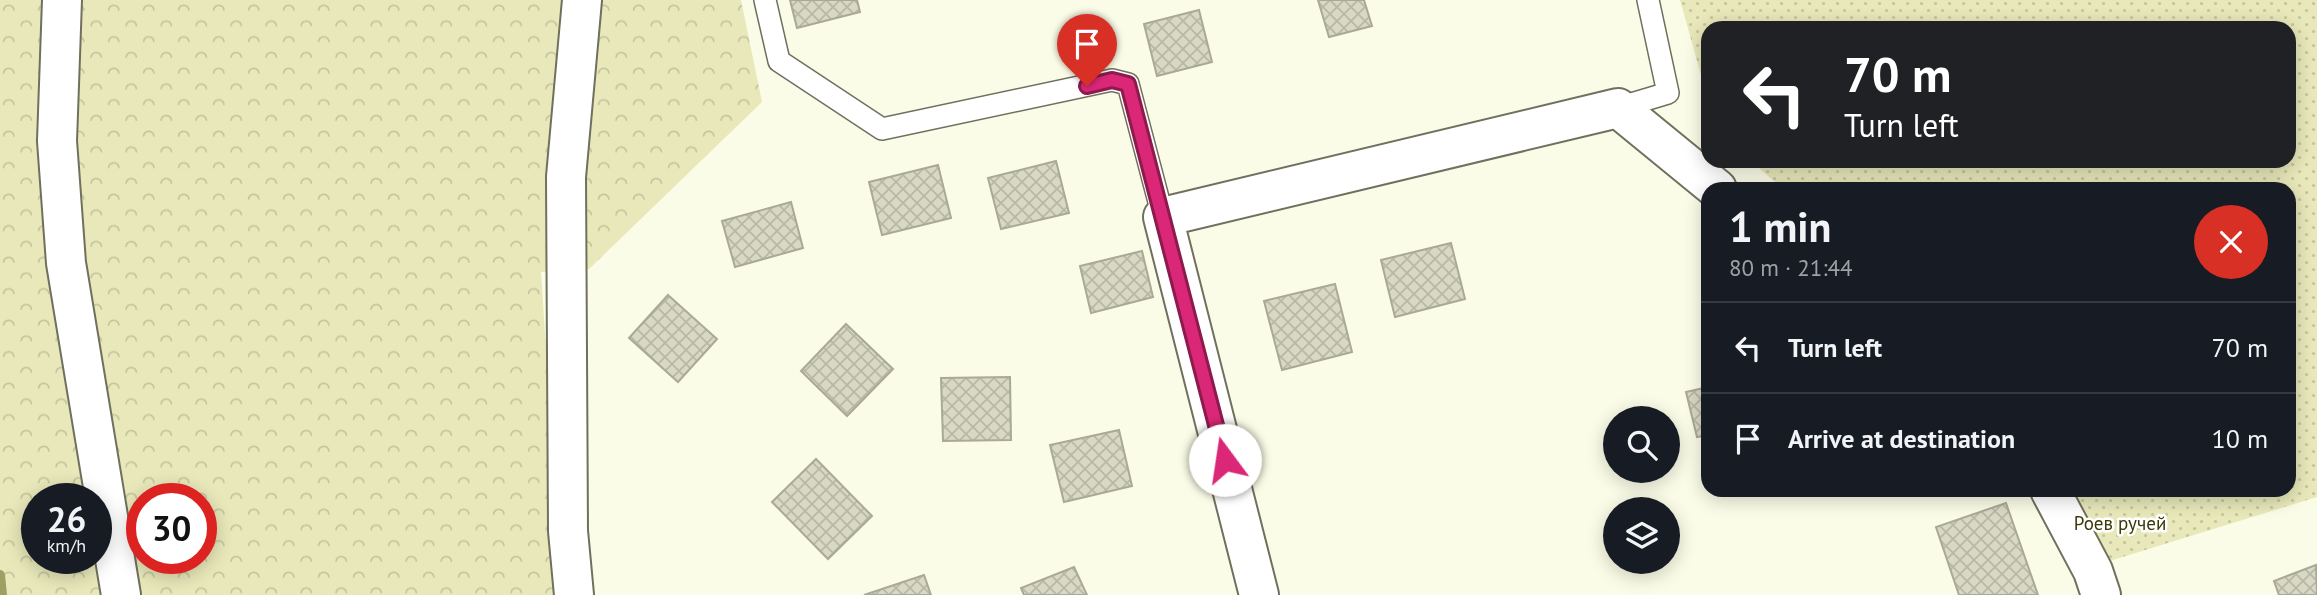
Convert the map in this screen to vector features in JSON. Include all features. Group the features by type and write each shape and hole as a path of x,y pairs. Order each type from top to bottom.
{"street":[{"path":"62,0 57,141 66,263 121,595"},
{"path":"574,595 568,531 566,177 582,0"},
{"path":"1259,595 1163,217 1618,108 1708,182"},
{"path":"2054,497 2094,571 2101,595"}],"lane":[{"path":"765,0 779,61 882,130 1112,80 1128,84 1163,217"},
{"path":"1618,108 1668,93 1648,0"}],"green space":[{"path":"0,0 741,0 762,102 589,269 541,272 562,595 0,595"},
{"name":"Роев ручей","path":"1680,0 2317,0 2317,497 2103,563 2070,497 2296,497 2296,182 1775,182 1759,168 2296,168 2296,21 1701,21 1701,75"}],"building":[{"path":"790,0 857,0 860,12 797,28"},
{"path":"1318,0 1364,0 1372,26 1329,37"},
{"path":"1199,10 1212,62 1157,76 1144,24"},
{"path":"1056,161 1069,213 1001,229 988,178"},
{"path":"938,165 951,218 882,235 869,182"},
{"path":"791,202 803,248 735,267 722,221"},
{"path":"1451,243 1465,299 1395,317 1381,260"},
{"path":"1142,251 1153,297 1091,313 1080,266"},
{"path":"1335,284 1352,352 1282,370 1264,301"},
{"path":"668,295 717,339 678,382 629,338"},
{"path":"846,324 893,369 847,416 801,371"},
{"path":"1010,377 1011,440 943,441 941,378"},
{"path":"1701,389 1701,436 1697,437 1686,392"},
{"path":"1119,430 1132,486 1064,502 1050,445"},
{"path":"816,459 872,516 828,559 772,502"},
{"path":"2006,503 2038,595 1959,595 1936,527"},
{"path":"2316,565 2317,595 2279,595 2274,581"},
{"path":"1074,567 1087,595 1024,595 1021,588"},
{"path":"924,575 931,595 864,595"}],"waterway":[{"path":"0,575 2,595"}],"route":[{"path":"1087,86 1112,80 1128,84 1225,460"}]}
